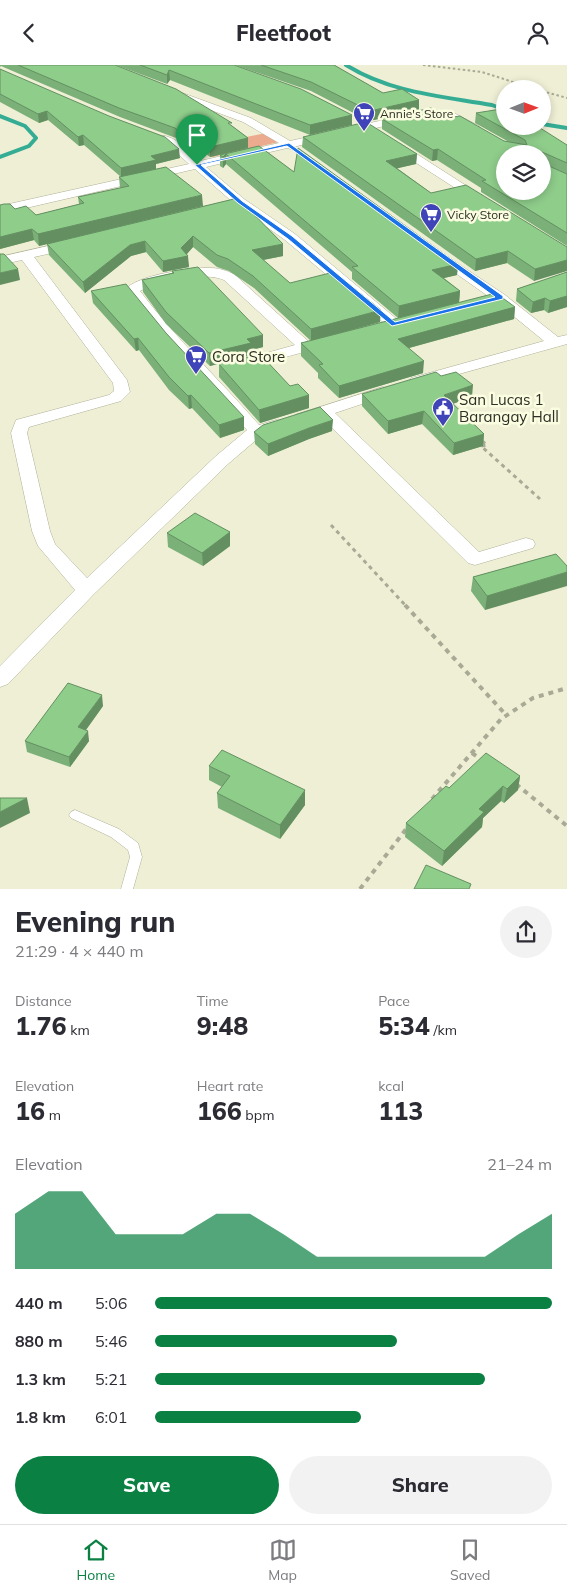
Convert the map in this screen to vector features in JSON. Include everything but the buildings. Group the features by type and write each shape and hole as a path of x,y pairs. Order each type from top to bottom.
{"street":[{"path":"162,88 246,120 288,144 304,156"},
{"path":"0,210 428,113 446,113 484,134"},
{"path":"350,117 495,208"},
{"path":"152,135 171,142 240,202 290,237 399,323 376,329"},
{"path":"222,207 240,202"},
{"path":"0,261 82,242"},
{"path":"431,249 562,341"},
{"path":"26,256 121,383 122,392 115,398 35,419 22,424 19,433 41,531 47,545 86,590"},
{"path":"256,431 206,374 160,329 132,290 136,286 189,275 210,272 220,273 229,277 306,347"},
{"path":"481,303 520,291"},
{"path":"206,374 332,341"},
{"path":"0,679 86,590 222,460 256,431 408,383 562,341"},
{"path":"324,411 475,559 526,544"}],"lane":[{"path":"75,815 115,833 134,847 136,857 128,889"}],"path":[{"path":"423,65 482,72 507,80"},
{"path":"551,94 567,98"},
{"path":"480,440 488,445 481,446 540,499"},
{"path":"331,525 507,716"},
{"path":"428,803 472,753 480,741 507,716 532,698 567,688"},
{"path":"472,753 488,765"},
{"path":"513,782 567,826"},
{"path":"360,889 411,824"}],"shaded area":[{"path":"266,133 279,142 213,157 200,147"}],"waterway":[{"path":"346,65 381,82 399,88 496,107"},
{"path":"0,116 25,126 36,138 29,146 0,157"},
{"path":"551,125 567,128"}],"place":[{"name":"Annie's Store","path":"364,132"},
{"name":"Vicky Store","path":"431,233"},
{"name":"Cora Store","path":"196,375"},
{"name":"San Lucas 1 Barangay Hall","path":"443,427"}],"route":[{"path":"288,144 445,260 500,298 394,325 290,237 240,202 197,165 288,144"}]}
